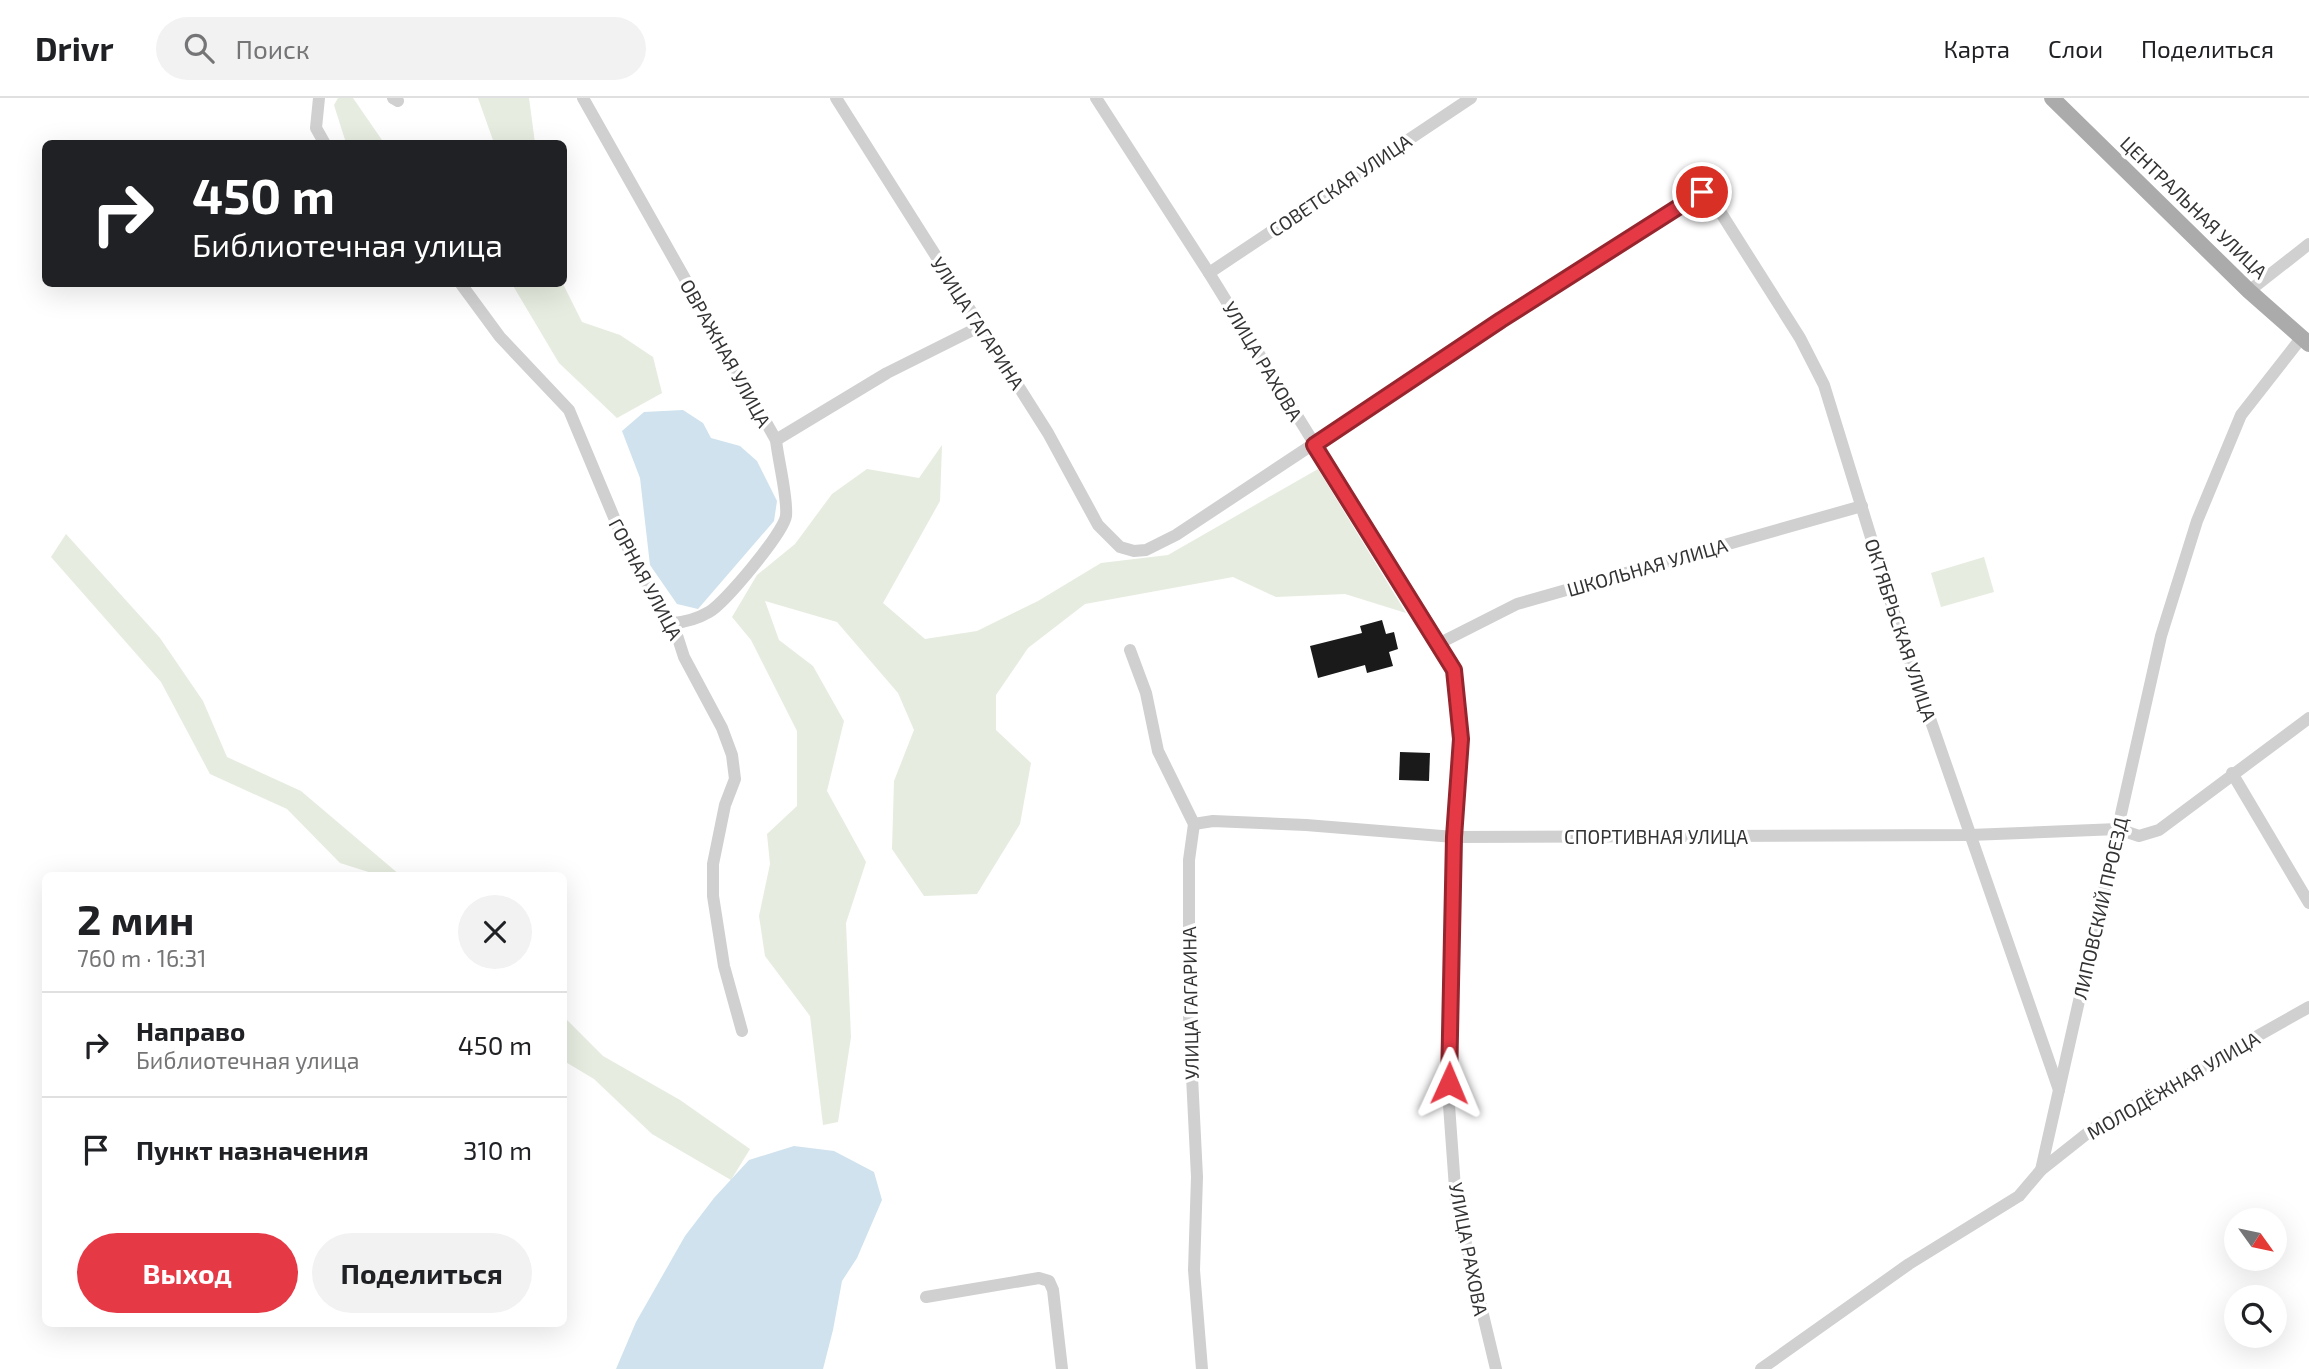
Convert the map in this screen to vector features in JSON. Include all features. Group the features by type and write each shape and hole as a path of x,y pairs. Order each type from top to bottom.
{"main road":[{"name":"ЦЕНТРАЛЬНАЯ УЛИЦА","path":"2052,98 2249,291 2305,340"}],"street":[{"path":"319,98 316,128 323,140"},
{"name":"ОВРАЖНАЯ УЛИЦА","path":"583,98 776,440 887,373 979,327"},
{"name":"УЛИЦА ГАГАРИНА","path":"836,98 1048,433 1098,525 1120,547 1146,551 1176,535 1314,445"},
{"name":"УЛИЦА РАХОВА","path":"1096,98 1209,273 1454,670 1461,739 1454,837 1449,1105 1456,1202 1496,1369"},
{"name":"СОВЕТСКАЯ УЛИЦА","path":"1209,273 1471,98"},
{"name":"ОКТЯБРЬСКАЯ УЛИЦА","path":"1314,445 1501,320 1702,192 1721,213 1810,356 1824,385 1902,639 2059,1090"},
{"path":"2249,291 2309,244"},
{"name":"ГОРНАЯ УЛИЦА","path":"463,287 500,337 569,410 622,539 657,602 673,623 684,657 722,728 732,755 735,779 725,805 715,854 713,896 724,965 742,1031"},
{"name":"ЛИПОВСКИЙ ПРОЕЗД","path":"1761,1369 1909,1264 2020,1196 2041,1170 2161,636 2197,521 2241,415 2305,340"},
{"path":"673,623 690,621 710,611 737,585 783,526 786,513 776,440"},
{"name":"ШКОЛЬНАЯ УЛИЦА","path":"1438,644 1517,604 1862,506"},
{"path":"1130,650 1146,693 1158,751 1194,824"},
{"name":"СПОРТИВНАЯ УЛИЦА","path":"1194,824 1213,821 1306,825 1454,837 1970,835 2119,830 2139,836 2159,830 2309,718"},
{"path":"2232,773 2309,903"},
{"name":"УЛИЦА ГАГАРИНА","path":"1194,824 1189,860 1189,1016 1197,1177 1195,1270 1202,1369"},
{"name":"МОЛОДЁЖНАЯ УЛИЦА","path":"2041,1170 2094,1128 2309,1007"},
{"path":"926,1297 1040,1278 1049,1281 1053,1290 1062,1369"}],"shaded area":[{"path":"338,98 353,98 382,140 345,140 334,105"},
{"path":"478,98 529,98 535,140 493,140"},
{"path":"514,287 564,287 582,322 620,335 653,357 662,393 617,418 559,363"},
{"path":"942,445 940,501 883,603 925,639 977,631 1038,601 1101,563 1168,555 1318,469 1406,613 1345,594 1276,597 1233,577 1085,604 1028,648 996,695 996,730 1031,763 1020,824 977,894 924,896 892,849 894,781 914,730 898,693 837,622 765,601 779,640 813,666 844,721 827,791 866,862 846,923 851,1037 838,1122 823,1125 810,1016 765,956 759,916 770,864 767,834 797,806 797,731 751,640 732,617 757,575 795,544 832,494 867,469 919,478"},
{"path":"66,534 160,638 203,701 227,757 301,791 396,872 368,872 340,863 287,809 210,774 161,682 51,557"},
{"path":"1984,557 1994,592 1941,607 1931,573"},
{"path":"567,1020 603,1056 680,1100 750,1149 731,1180 652,1134 594,1079 567,1063"}],"water":[{"path":"683,410 703,423 711,438 740,446 757,461 777,501 774,521 698,609 677,604 650,565 640,478 622,431 644,412"},
{"path":"794,1146 834,1151 874,1172 882,1200 857,1258 842,1281 823,1369 616,1369 636,1322 685,1236 714,1198 749,1160"}],"building":[{"path":"1382,620 1386,634 1394,632 1398,649 1389,652 1393,666 1367,673 1365,665 1318,678 1310,646 1362,633 1360,626"},
{"path":"1400,752 1430,753 1429,781 1399,780"}],"route":[{"path":"1449,1083 1454,837 1461,739 1454,670 1314,445 1501,320 1702,192"}]}
